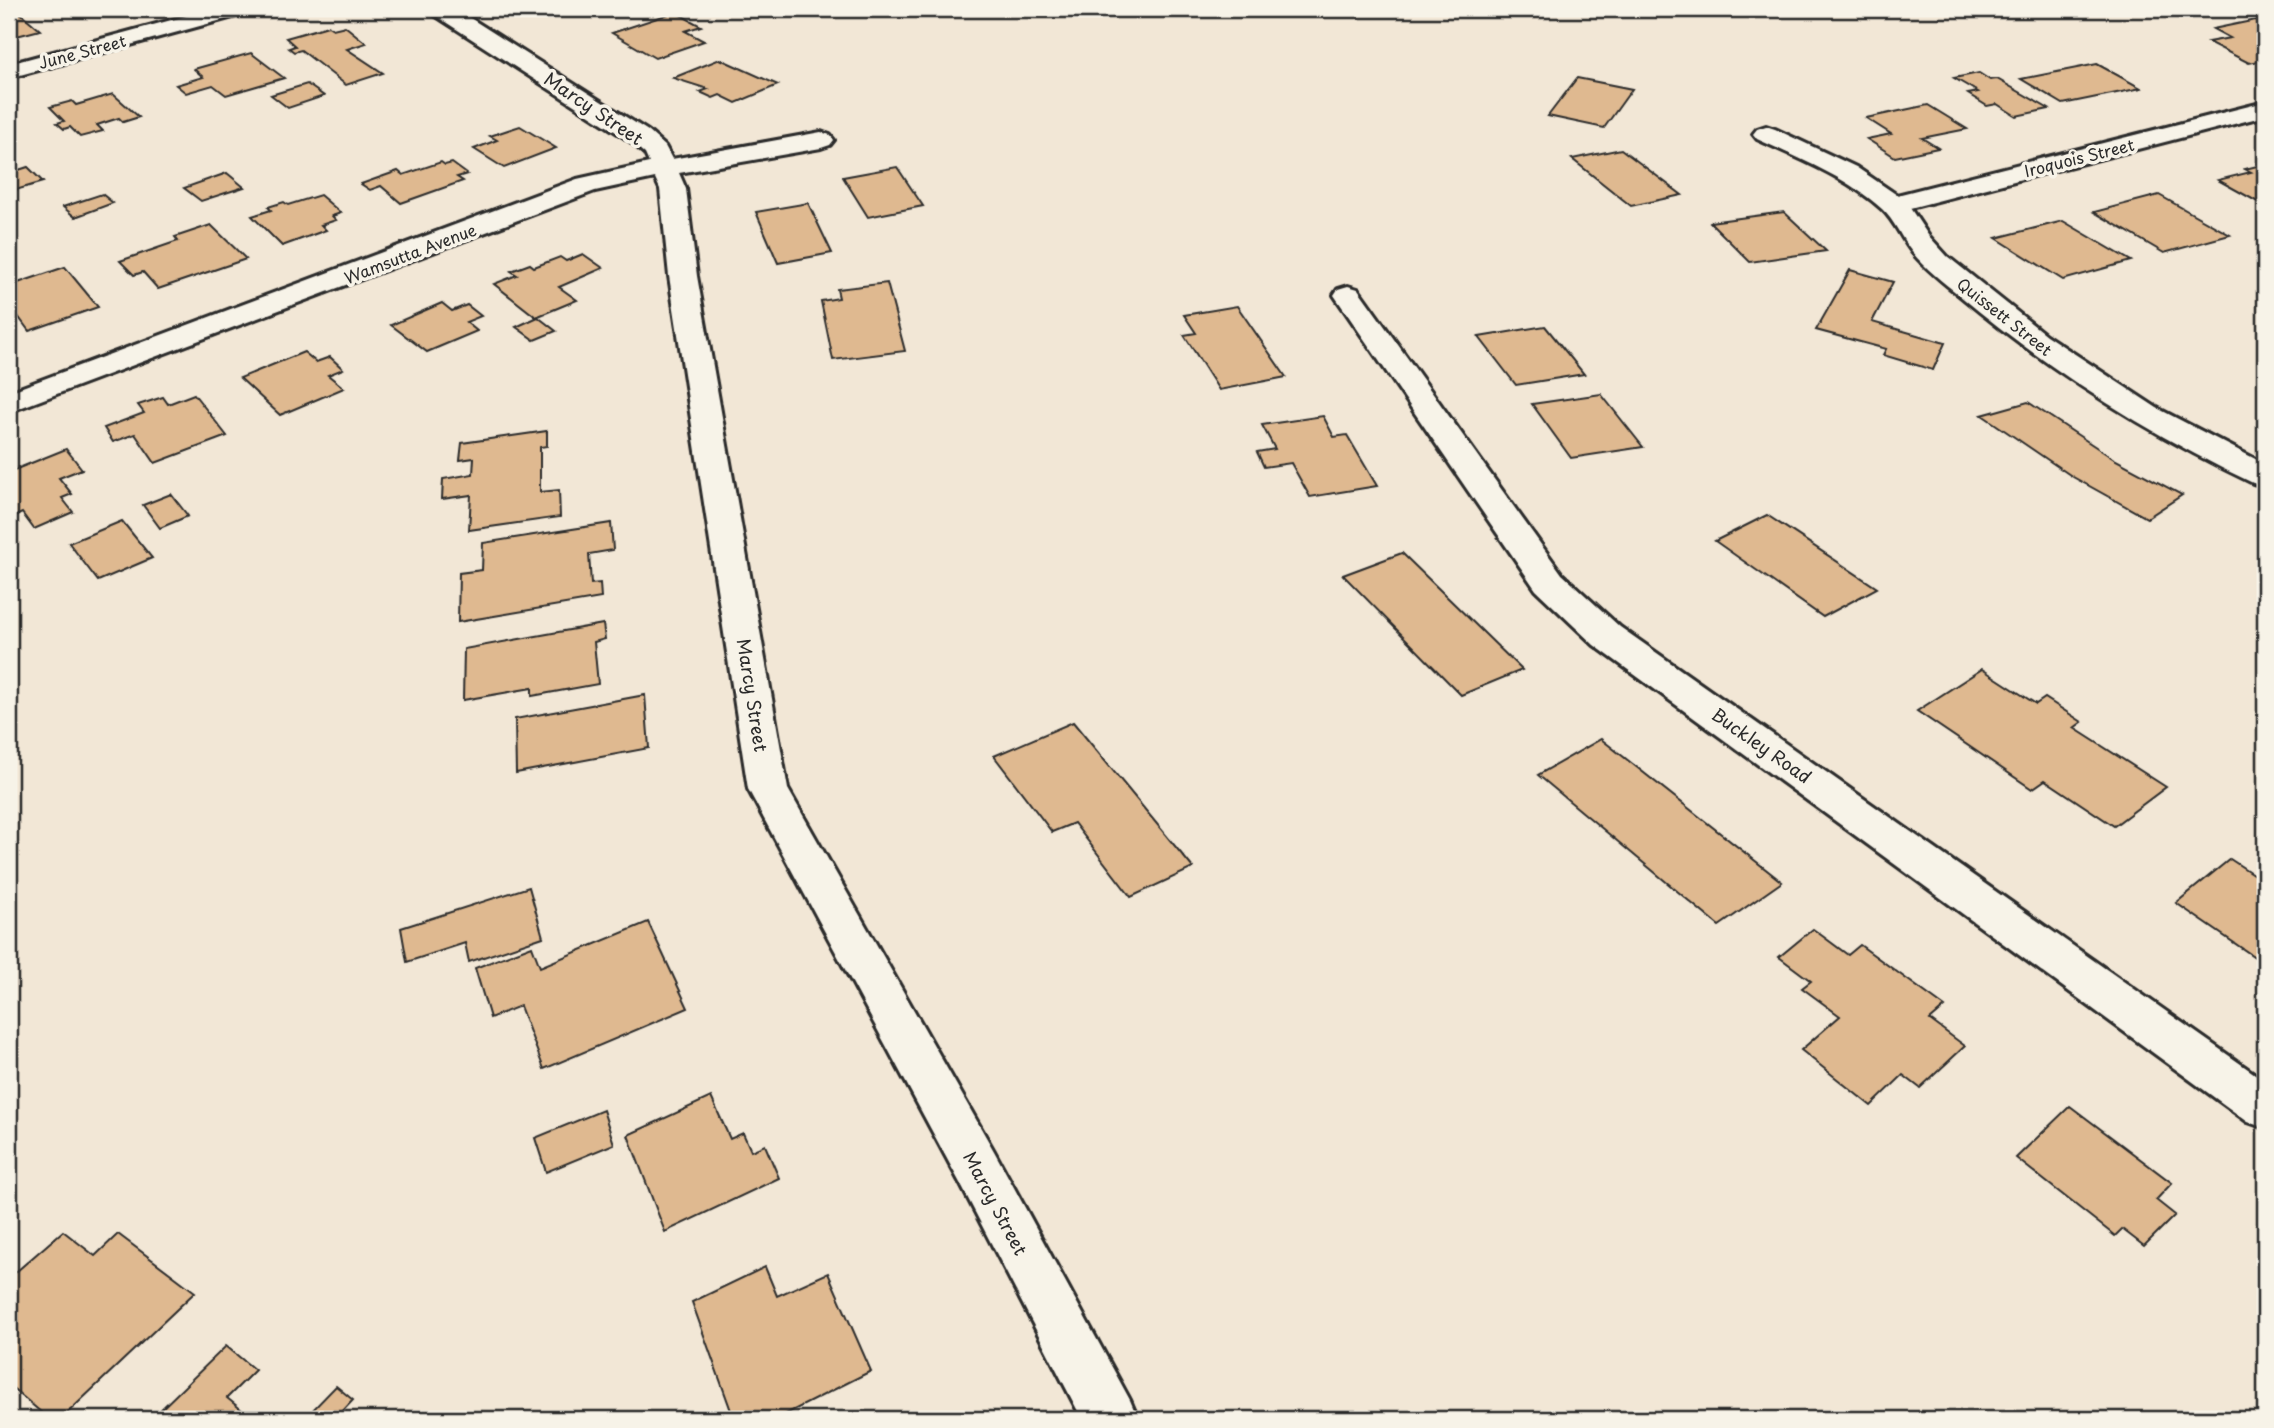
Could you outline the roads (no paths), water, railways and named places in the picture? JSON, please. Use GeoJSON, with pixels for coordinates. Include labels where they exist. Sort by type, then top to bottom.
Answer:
{"type":"FeatureCollection","features":[{"type":"Feature","properties":{"kind":"street","name":"June Street"},"geometry":{"type":"LineString","coordinates":[[9,71],[236,9]]}},
{"type":"Feature","properties":{"kind":"street","name":"Marcy Street"},"geometry":{"type":"LineString","coordinates":[[442,9],[639,136],[656,151],[666,170],[673,190],[683,276],[768,789],[977,1167],[1111,1419]]}},
{"type":"Feature","properties":{"kind":"street","name":"Iroquois Street"},"geometry":{"type":"LineString","coordinates":[[1892,204],[2265,109]]}},
{"type":"Feature","properties":{"kind":"street","name":"Quissett Street"},"geometry":{"type":"LineString","coordinates":[[1766,134],[1841,168],[1892,204],[1923,248],[2004,318],[2046,349],[2162,425],[2265,475]]}},
{"type":"Feature","properties":{"kind":"street","name":"Wamsutta Avenue"},"geometry":{"type":"LineString","coordinates":[[9,403],[586,186],[626,175],[666,170],[821,140]]}},
{"type":"Feature","properties":{"kind":"street","name":"Buckley Road"},"geometry":{"type":"LineString","coordinates":[[1348,295],[1549,582],[1607,636],[2265,1107]]}}]}
